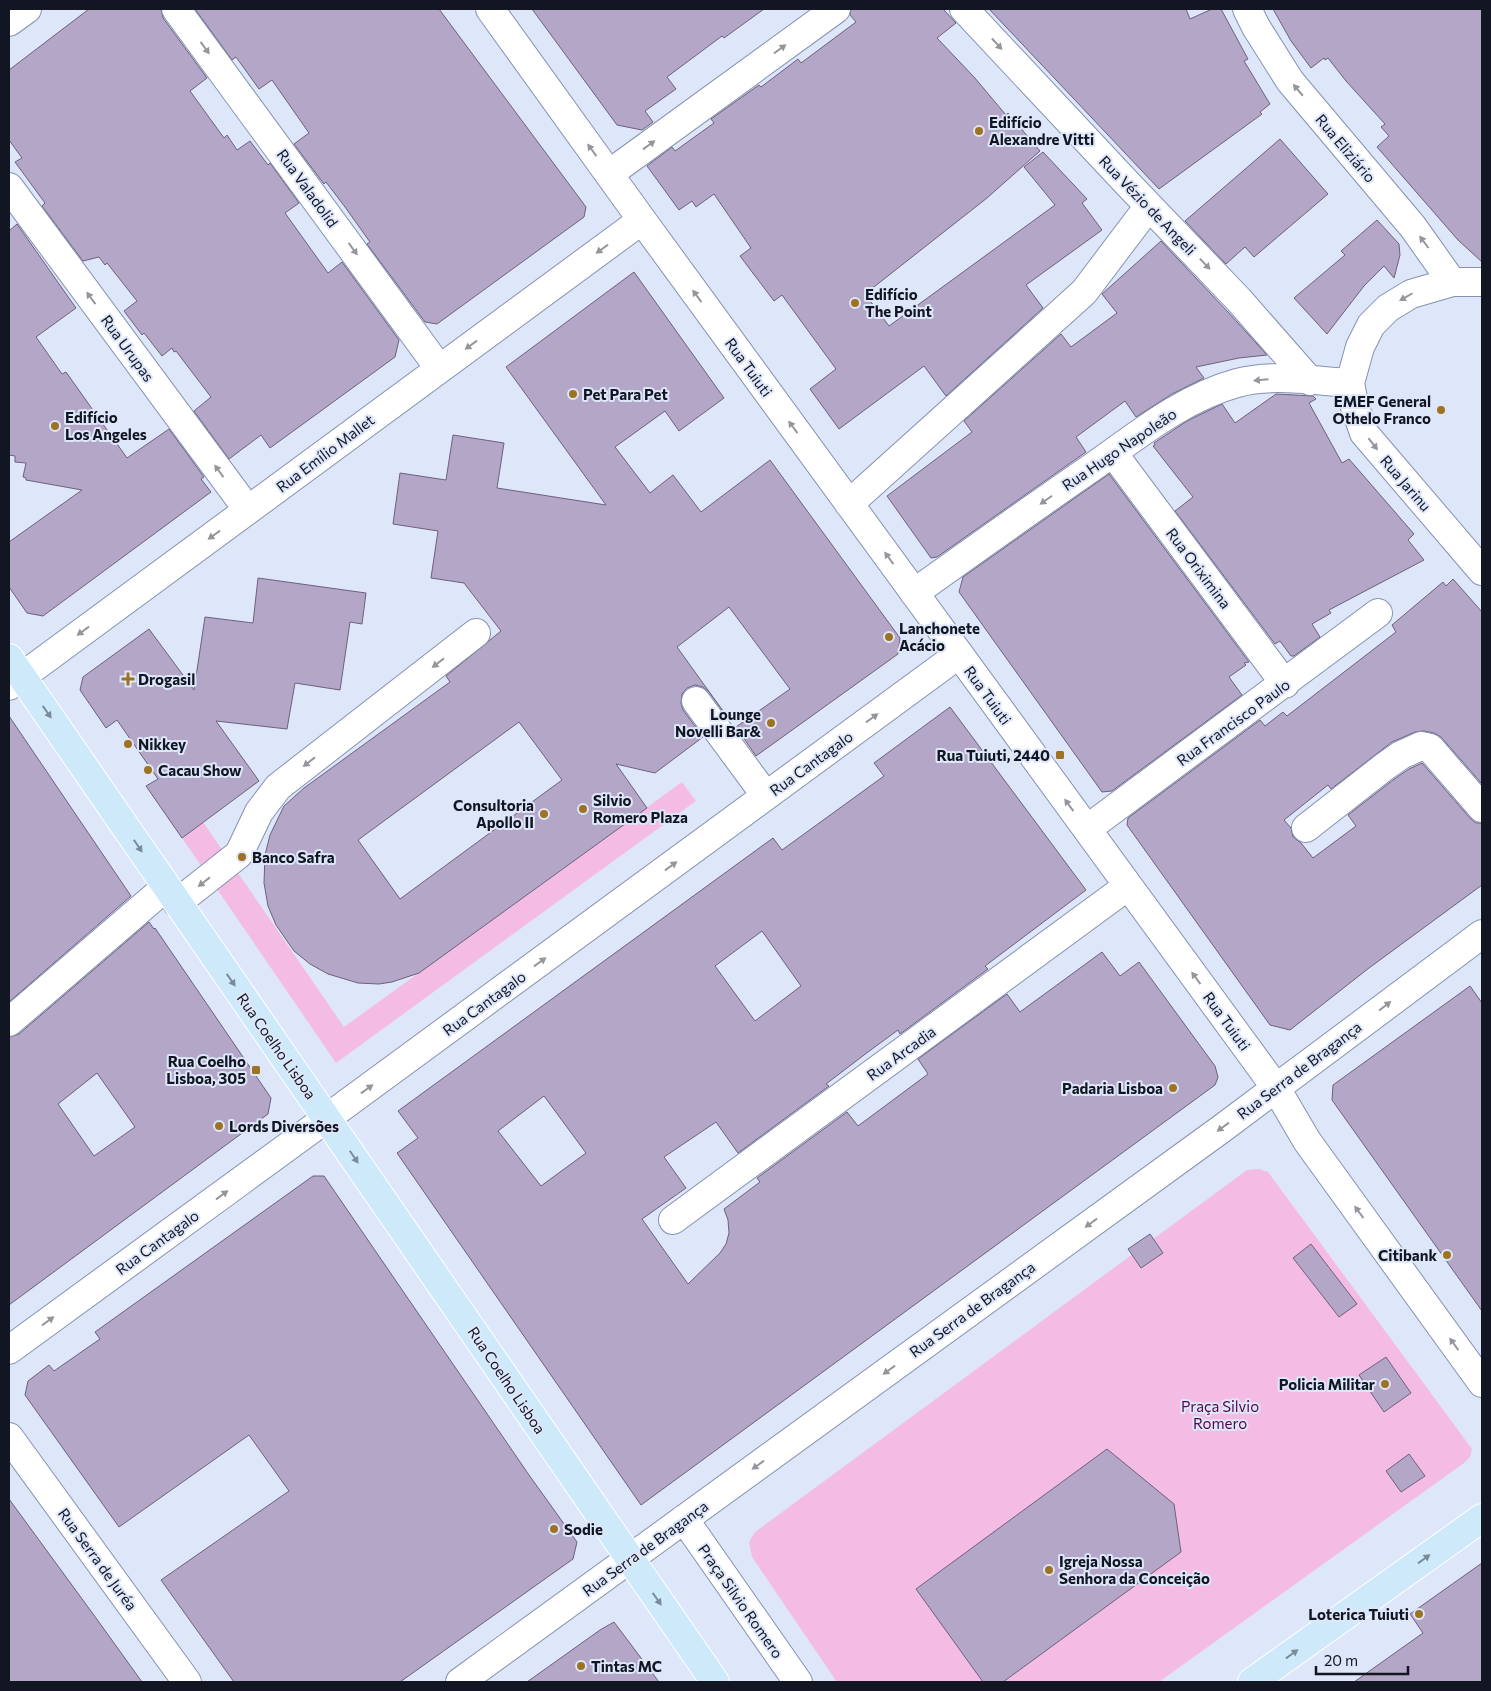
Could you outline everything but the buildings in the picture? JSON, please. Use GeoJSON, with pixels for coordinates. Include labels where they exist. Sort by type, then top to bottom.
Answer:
{"type":"FeatureCollection","features":[{"type":"Feature","properties":{"kind":"main road","name":"Rua Coelho Lisboa"},"geometry":{"type":"LineString","coordinates":[[13,674],[172,895],[630,1559]]}},
{"type":"Feature","properties":{"kind":"main road"},"geometry":{"type":"LineString","coordinates":[[1252,1682],[1482,1518]]}},
{"type":"Feature","properties":{"kind":"main road"},"geometry":{"type":"LineString","coordinates":[[630,1559],[715,1682]]}},
{"type":"Feature","properties":{"kind":"street"},"geometry":{"type":"LineString","coordinates":[[9,22],[27,9]]}},
{"type":"Feature","properties":{"kind":"street","name":"Rua Valadolid"},"geometry":{"type":"LineString","coordinates":[[176,9],[439,368]]}},
{"type":"Feature","properties":{"kind":"street","name":"Rua Tuiuti"},"geometry":{"type":"LineString","coordinates":[[490,9],[1276,1088],[1307,1141],[1482,1383]]}},
{"type":"Feature","properties":{"kind":"street"},"geometry":{"type":"LineString","coordinates":[[609,174],[836,9]]}},
{"type":"Feature","properties":{"kind":"street","name":"Rua Vézio de Angeli"},"geometry":{"type":"LineString","coordinates":[[964,9],[1239,300],[1310,381]]}},
{"type":"Feature","properties":{"kind":"street","name":"Rua Eliziário"},"geometry":{"type":"LineString","coordinates":[[1248,9],[1256,26],[1290,81],[1413,227],[1452,282]]}},
{"type":"Feature","properties":{"kind":"street","name":"Rua Urupas"},"geometry":{"type":"LineString","coordinates":[[9,187],[248,510]]}},
{"type":"Feature","properties":{"kind":"street"},"geometry":{"type":"LineString","coordinates":[[849,504],[1084,292],[1149,206]]}},
{"type":"Feature","properties":{"kind":"street","name":"Rua Emílio Mallet"},"geometry":{"type":"LineString","coordinates":[[13,674],[248,510],[642,220]]}},
{"type":"Feature","properties":{"kind":"street"},"geometry":{"type":"LineString","coordinates":[[1350,383],[1360,347],[1371,325],[1388,308],[1411,294],[1452,282],[1482,282]]}},
{"type":"Feature","properties":{"kind":"street","name":"Rua Hugo Napoleão"},"geometry":{"type":"LineString","coordinates":[[914,593],[1113,452],[1186,403],[1239,383],[1257,380],[1350,383]]}},
{"type":"Feature","properties":{"kind":"street","name":"Rua Jarinu"},"geometry":{"type":"LineString","coordinates":[[1350,383],[1356,412],[1364,433],[1482,571]]}},
{"type":"Feature","properties":{"kind":"street","name":"Rua Oriximina"},"geometry":{"type":"LineString","coordinates":[[1113,452],[1285,684]]}},
{"type":"Feature","properties":{"kind":"street","name":"Rua Francisco Paulo"},"geometry":{"type":"LineString","coordinates":[[1087,829],[1285,684],[1378,613]]}},
{"type":"Feature","properties":{"kind":"street"},"geometry":{"type":"LineString","coordinates":[[9,1022],[172,895],[239,854],[259,812],[278,786],[476,633]]}},
{"type":"Feature","properties":{"kind":"street","name":"Rua Cantagalo"},"geometry":{"type":"LineString","coordinates":[[9,1350],[958,654]]}},
{"type":"Feature","properties":{"kind":"street"},"geometry":{"type":"LineString","coordinates":[[696,701],[766,796]]}},
{"type":"Feature","properties":{"kind":"street"},"geometry":{"type":"LineString","coordinates":[[1306,828],[1384,767],[1402,755],[1421,746],[1430,748],[1482,808]]}},
{"type":"Feature","properties":{"kind":"street","name":"Rua Arcadia"},"geometry":{"type":"LineString","coordinates":[[673,1220],[1128,886]]}},
{"type":"Feature","properties":{"kind":"street","name":"Rua Serra de Bragança"},"geometry":{"type":"LineString","coordinates":[[460,1682],[1276,1088],[1482,934]]}},
{"type":"Feature","properties":{"kind":"street","name":"Rua Serra de Juréa"},"geometry":{"type":"LineString","coordinates":[[9,1437],[187,1682]]}},
{"type":"Feature","properties":{"kind":"street","name":"Praça Silvio Romero"},"geometry":{"type":"LineString","coordinates":[[684,1519],[798,1682]]}},
{"type":"Feature","properties":{"kind":"green space"},"geometry":{"type":"Polygon","coordinates":[[[682,782],[696,801],[336,1063],[182,838],[203,822],[344,1027],[682,782]]]}},
{"type":"Feature","properties":{"kind":"green space","name":"Praça Silvio Romero"},"geometry":{"type":"Polygon","coordinates":[[[1259,1169],[1268,1172],[1472,1449],[1470,1457],[1159,1682],[837,1682],[752,1557],[749,1542],[755,1532],[1247,1170],[1259,1169]]]}},
{"type":"Feature","properties":{"kind":"place","name":"Edifício Alexandre Vitti"},"geometry":{"type":"Point","coordinates":[979,131]}},
{"type":"Feature","properties":{"kind":"place","name":"Edifício The Point"},"geometry":{"type":"Point","coordinates":[855,303]}},
{"type":"Feature","properties":{"kind":"place","name":"Pet Para Pet"},"geometry":{"type":"Point","coordinates":[573,394]}},
{"type":"Feature","properties":{"kind":"place","name":"EMEF General Othelo Franco"},"geometry":{"type":"Point","coordinates":[1441,410]}},
{"type":"Feature","properties":{"kind":"place","name":"Edifício Los Angeles"},"geometry":{"type":"Point","coordinates":[55,426]}},
{"type":"Feature","properties":{"kind":"place","name":"Lanchonete Acácio"},"geometry":{"type":"Point","coordinates":[889,637]}},
{"type":"Feature","properties":{"kind":"place","name":"Drogasil"},"geometry":{"type":"Point","coordinates":[128,679]}},
{"type":"Feature","properties":{"kind":"place","name":"Lounge Novelli Bar&"},"geometry":{"type":"Point","coordinates":[771,723]}},
{"type":"Feature","properties":{"kind":"place","name":"Nikkey"},"geometry":{"type":"Point","coordinates":[128,744]}},
{"type":"Feature","properties":{"kind":"place","name":"Rua Tuiuti, 2440"},"geometry":{"type":"Point","coordinates":[1060,755]}},
{"type":"Feature","properties":{"kind":"place","name":"Cacau Show"},"geometry":{"type":"Point","coordinates":[148,770]}},
{"type":"Feature","properties":{"kind":"place","name":"Silvio Romero Plaza"},"geometry":{"type":"Point","coordinates":[583,809]}},
{"type":"Feature","properties":{"kind":"place","name":"Consultoria Apollo II"},"geometry":{"type":"Point","coordinates":[544,814]}},
{"type":"Feature","properties":{"kind":"place","name":"Banco Safra"},"geometry":{"type":"Point","coordinates":[242,857]}},
{"type":"Feature","properties":{"kind":"place","name":"Rua Coelho Lisboa, 305"},"geometry":{"type":"Point","coordinates":[256,1070]}},
{"type":"Feature","properties":{"kind":"place","name":"Padaria Lisboa"},"geometry":{"type":"Point","coordinates":[1173,1088]}},
{"type":"Feature","properties":{"kind":"place","name":"Lords Diversões"},"geometry":{"type":"Point","coordinates":[219,1126]}},
{"type":"Feature","properties":{"kind":"place","name":"Citibank"},"geometry":{"type":"Point","coordinates":[1447,1255]}},
{"type":"Feature","properties":{"kind":"place","name":"Policia Militar"},"geometry":{"type":"Point","coordinates":[1385,1384]}},
{"type":"Feature","properties":{"kind":"place","name":"Sodie"},"geometry":{"type":"Point","coordinates":[554,1529]}},
{"type":"Feature","properties":{"kind":"place","name":"Igreja Nossa Senhora da Conceição"},"geometry":{"type":"Point","coordinates":[1049,1570]}},
{"type":"Feature","properties":{"kind":"place","name":"Loterica Tuiuti"},"geometry":{"type":"Point","coordinates":[1419,1614]}},
{"type":"Feature","properties":{"kind":"place","name":"Tintas MC"},"geometry":{"type":"Point","coordinates":[581,1666]}}]}
